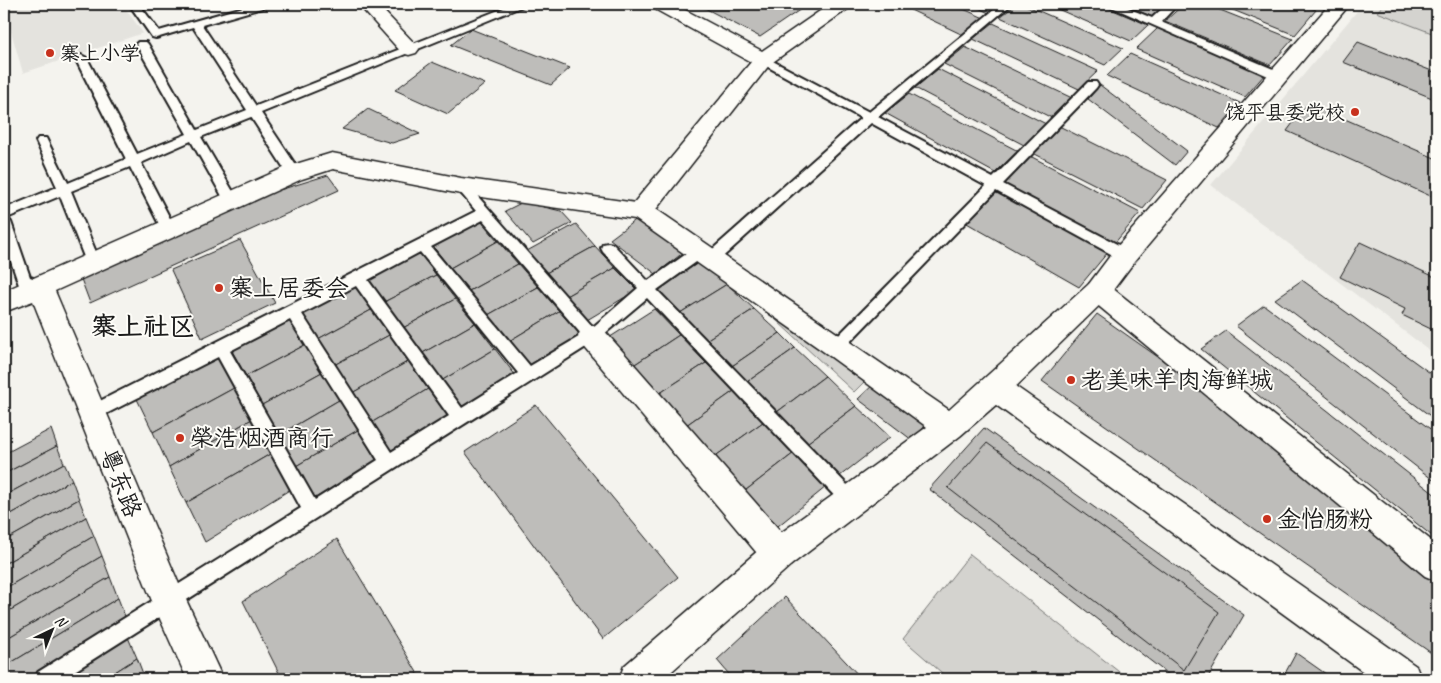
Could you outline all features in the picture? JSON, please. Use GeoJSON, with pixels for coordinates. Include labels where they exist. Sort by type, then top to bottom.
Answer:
{"type":"FeatureCollection","features":[{"type":"Feature","properties":{"kind":"street"},"geometry":{"type":"LineString","coordinates":[[367,4],[408,49]]}},
{"type":"Feature","properties":{"kind":"street"},"geometry":{"type":"LineString","coordinates":[[660,4],[763,60]]}},
{"type":"Feature","properties":{"kind":"street"},"geometry":{"type":"LineString","coordinates":[[641,211],[763,60],[842,4]]}},
{"type":"Feature","properties":{"kind":"street"},"geometry":{"type":"LineString","coordinates":[[637,679],[779,554],[950,427],[995,388],[1098,291],[1125,255],[1340,4]]}},
{"type":"Feature","properties":{"kind":"street"},"geometry":{"type":"LineString","coordinates":[[4,302],[231,200],[294,173],[332,161],[461,186],[641,211],[837,346],[950,427]]}},
{"type":"Feature","properties":{"kind":"street","name":"粤东路"},"geometry":{"type":"LineString","coordinates":[[40,286],[169,601],[205,679]]}},
{"type":"Feature","properties":{"kind":"street"},"geometry":{"type":"LineString","coordinates":[[1098,291],[1437,565]]}},
{"type":"Feature","properties":{"kind":"street"},"geometry":{"type":"LineString","coordinates":[[592,336],[779,554]]}},
{"type":"Feature","properties":{"kind":"street"},"geometry":{"type":"LineString","coordinates":[[995,388],[1403,679]]}},
{"type":"Feature","properties":{"kind":"lane"},"geometry":{"type":"LineString","coordinates":[[134,4],[156,35],[265,4]]}},
{"type":"Feature","properties":{"kind":"lane"},"geometry":{"type":"LineString","coordinates":[[213,4],[224,15]]}},
{"type":"Feature","properties":{"kind":"lane"},"geometry":{"type":"LineString","coordinates":[[4,214],[254,111],[523,4]]}},
{"type":"Feature","properties":{"kind":"lane"},"geometry":{"type":"LineString","coordinates":[[45,679],[592,336],[648,289],[706,255],[1007,4]]}},
{"type":"Feature","properties":{"kind":"lane"},"geometry":{"type":"LineString","coordinates":[[1110,4],[1278,76]]}},
{"type":"Feature","properties":{"kind":"lane"},"geometry":{"type":"LineString","coordinates":[[1154,22],[1173,4]]}},
{"type":"Feature","properties":{"kind":"lane"},"geometry":{"type":"LineString","coordinates":[[196,23],[294,173]]}},
{"type":"Feature","properties":{"kind":"lane"},"geometry":{"type":"LineString","coordinates":[[142,44],[231,200]]}},
{"type":"Feature","properties":{"kind":"lane"},"geometry":{"type":"LineString","coordinates":[[81,58],[135,160],[168,228]]}},
{"type":"Feature","properties":{"kind":"lane"},"geometry":{"type":"LineString","coordinates":[[763,60],[1125,255]]}},
{"type":"Feature","properties":{"kind":"lane"},"geometry":{"type":"LineString","coordinates":[[837,346],[1092,85]]}},
{"type":"Feature","properties":{"kind":"lane"},"geometry":{"type":"LineString","coordinates":[[42,141],[64,189],[93,262]]}},
{"type":"Feature","properties":{"kind":"lane"},"geometry":{"type":"LineString","coordinates":[[461,186],[592,336]]}},
{"type":"Feature","properties":{"kind":"lane"},"geometry":{"type":"LineString","coordinates":[[92,414],[484,213]]}},
{"type":"Feature","properties":{"kind":"lane"},"geometry":{"type":"LineString","coordinates":[[4,222],[24,281],[40,286]]}},
{"type":"Feature","properties":{"kind":"lane"},"geometry":{"type":"LineString","coordinates":[[422,245],[528,375]]}},
{"type":"Feature","properties":{"kind":"lane"},"geometry":{"type":"LineString","coordinates":[[608,248],[850,500]]}},
{"type":"Feature","properties":{"kind":"lane"},"geometry":{"type":"LineString","coordinates":[[358,277],[460,418]]}},
{"type":"Feature","properties":{"kind":"lane"},"geometry":{"type":"LineString","coordinates":[[293,312],[389,463]]}},
{"type":"Feature","properties":{"kind":"lane"},"geometry":{"type":"LineString","coordinates":[[221,348],[312,511]]}},
{"type":"Feature","properties":{"kind":"shaded area","name":"寨上小学"},"geometry":{"type":"Polygon","coordinates":[[[4,4],[122,4],[143,33],[23,73],[6,14],[4,14],[4,4]]]}},
{"type":"Feature","properties":{"kind":"shaded area","name":"饶平县委党校"},"geometry":{"type":"Polygon","coordinates":[[[1363,4],[1437,4],[1437,356],[1211,185],[1363,4]]]}},
{"type":"Feature","properties":{"kind":"shaded area"},"geometry":{"type":"Polygon","coordinates":[[[1384,4],[1437,5],[1437,35],[1377,12],[1384,4]]]}},
{"type":"Feature","properties":{"kind":"shaded area"},"geometry":{"type":"Polygon","coordinates":[[[739,286],[868,378],[854,392],[739,286]]]}},
{"type":"Feature","properties":{"kind":"shaded area"},"geometry":{"type":"Polygon","coordinates":[[[970,554],[1128,679],[949,679],[903,639],[970,554]]]}},
{"type":"Feature","properties":{"kind":"building"},"geometry":{"type":"Polygon","coordinates":[[[697,4],[791,4],[801,9],[760,37],[697,4]]]}},
{"type":"Feature","properties":{"kind":"building"},"geometry":{"type":"Polygon","coordinates":[[[898,4],[952,4],[984,18],[963,35],[898,4]]]}},
{"type":"Feature","properties":{"kind":"building"},"geometry":{"type":"Polygon","coordinates":[[[970,4],[1001,4],[989,13],[970,4]]]}},
{"type":"Feature","properties":{"kind":"building"},"geometry":{"type":"Polygon","coordinates":[[[1017,4],[1023,4],[1123,48],[1105,65],[1000,17],[1017,4]]]}},
{"type":"Feature","properties":{"kind":"building"},"geometry":{"type":"Polygon","coordinates":[[[1046,4],[1099,4],[1148,25],[1131,41],[1046,4]]]}},
{"type":"Feature","properties":{"kind":"building"},"geometry":{"type":"Polygon","coordinates":[[[1123,4],[1167,4],[1153,17],[1123,4]]]}},
{"type":"Feature","properties":{"kind":"building"},"geometry":{"type":"Polygon","coordinates":[[[1184,4],[1205,4],[1293,39],[1270,65],[1165,21],[1184,4]]]}},
{"type":"Feature","properties":{"kind":"building"},"geometry":{"type":"Polygon","coordinates":[[[1218,4],[1299,4],[1316,10],[1295,35],[1218,4]]]}},
{"type":"Feature","properties":{"kind":"building"},"geometry":{"type":"Polygon","coordinates":[[[993,23],[1098,71],[1079,89],[973,39],[993,23]]]}},
{"type":"Feature","properties":{"kind":"building"},"geometry":{"type":"Polygon","coordinates":[[[1158,28],[1265,74],[1245,97],[1136,49],[1158,28]]]}},
{"type":"Feature","properties":{"kind":"building"},"geometry":{"type":"Polygon","coordinates":[[[471,29],[570,68],[551,85],[451,45],[471,29]]]}},
{"type":"Feature","properties":{"kind":"building"},"geometry":{"type":"Polygon","coordinates":[[[1358,42],[1437,73],[1437,100],[1343,62],[1358,42]]]}},
{"type":"Feature","properties":{"kind":"building"},"geometry":{"type":"Polygon","coordinates":[[[965,47],[1072,98],[1052,118],[944,64],[965,47]]]}},
{"type":"Feature","properties":{"kind":"building"},"geometry":{"type":"Polygon","coordinates":[[[1130,54],[1240,103],[1219,128],[1107,76],[1130,54]]]}},
{"type":"Feature","properties":{"kind":"building"},"geometry":{"type":"Polygon","coordinates":[[[432,62],[485,84],[448,114],[395,90],[432,62]]]}},
{"type":"Feature","properties":{"kind":"building"},"geometry":{"type":"Polygon","coordinates":[[[938,69],[1046,124],[1024,145],[915,88],[938,69]]]}},
{"type":"Feature","properties":{"kind":"building"},"geometry":{"type":"Polygon","coordinates":[[[1100,85],[1187,151],[1175,165],[1088,99],[1100,85]]]}},
{"type":"Feature","properties":{"kind":"building"},"geometry":{"type":"Polygon","coordinates":[[[909,94],[1018,151],[995,173],[885,113],[909,94]]]}},
{"type":"Feature","properties":{"kind":"building"},"geometry":{"type":"Polygon","coordinates":[[[1308,103],[1437,159],[1437,199],[1287,131],[1308,103]]]}},
{"type":"Feature","properties":{"kind":"building"},"geometry":{"type":"Polygon","coordinates":[[[368,109],[420,134],[392,143],[342,129],[368,109]]]}},
{"type":"Feature","properties":{"kind":"building"},"geometry":{"type":"Polygon","coordinates":[[[1059,126],[1167,180],[1143,209],[1033,153],[1059,126]]]}},
{"type":"Feature","properties":{"kind":"building"},"geometry":{"type":"Polygon","coordinates":[[[1030,156],[1140,213],[1113,245],[1001,184],[1030,156]]]}},
{"type":"Feature","properties":{"kind":"building"},"geometry":{"type":"Polygon","coordinates":[[[328,175],[339,190],[90,303],[81,279],[270,193],[328,175]]]}},
{"type":"Feature","properties":{"kind":"building"},"geometry":{"type":"Polygon","coordinates":[[[995,191],[1108,252],[1079,287],[965,222],[995,191]]]}},
{"type":"Feature","properties":{"kind":"building"},"geometry":{"type":"Polygon","coordinates":[[[523,202],[561,211],[572,223],[533,244],[505,211],[523,202]]]}},
{"type":"Feature","properties":{"kind":"building"},"geometry":{"type":"Polygon","coordinates":[[[638,218],[684,252],[656,274],[610,239],[638,218]]]}},
{"type":"Feature","properties":{"kind":"building"},"geometry":{"type":"Polygon","coordinates":[[[480,220],[498,241],[450,268],[432,245],[480,220]]]}},
{"type":"Feature","properties":{"kind":"building"},"geometry":{"type":"Polygon","coordinates":[[[576,224],[595,246],[546,273],[527,251],[576,224]]]}},
{"type":"Feature","properties":{"kind":"building"},"geometry":{"type":"Polygon","coordinates":[[[240,240],[275,303],[202,338],[171,270],[240,240]]]}},
{"type":"Feature","properties":{"kind":"building"},"geometry":{"type":"Polygon","coordinates":[[[498,241],[518,264],[469,291],[450,268],[498,241]]]}},
{"type":"Feature","properties":{"kind":"building"},"geometry":{"type":"Polygon","coordinates":[[[1360,242],[1437,278],[1437,332],[1402,315],[1405,309],[1340,277],[1360,242]]]}},
{"type":"Feature","properties":{"kind":"building"},"geometry":{"type":"Polygon","coordinates":[[[595,246],[615,268],[566,296],[546,273],[595,246]]]}},
{"type":"Feature","properties":{"kind":"building"},"geometry":{"type":"Polygon","coordinates":[[[419,252],[436,275],[384,302],[368,278],[419,252]]]}},
{"type":"Feature","properties":{"kind":"building"},"geometry":{"type":"Polygon","coordinates":[[[703,260],[727,284],[680,313],[656,289],[703,260]]]}},
{"type":"Feature","properties":{"kind":"building"},"geometry":{"type":"Polygon","coordinates":[[[518,264],[538,287],[488,315],[469,291],[518,264]]]}},
{"type":"Feature","properties":{"kind":"building"},"geometry":{"type":"Polygon","coordinates":[[[615,268],[637,290],[587,320],[566,296],[615,268]]]}},
{"type":"Feature","properties":{"kind":"building"},"geometry":{"type":"Polygon","coordinates":[[[436,275],[455,299],[403,328],[384,302],[436,275]]]}},
{"type":"Feature","properties":{"kind":"building"},"geometry":{"type":"Polygon","coordinates":[[[1302,280],[1437,378],[1437,421],[1275,299],[1302,280]]]}},
{"type":"Feature","properties":{"kind":"building"},"geometry":{"type":"Polygon","coordinates":[[[727,284],[754,309],[706,340],[680,313],[727,284]]]}},
{"type":"Feature","properties":{"kind":"building"},"geometry":{"type":"Polygon","coordinates":[[[356,285],[373,309],[318,339],[301,313],[356,285]]]}},
{"type":"Feature","properties":{"kind":"building"},"geometry":{"type":"Polygon","coordinates":[[[538,287],[559,311],[509,341],[488,315],[538,287]]]}},
{"type":"Feature","properties":{"kind":"building"},"geometry":{"type":"Polygon","coordinates":[[[455,299],[475,323],[421,354],[403,328],[455,299]]]}},
{"type":"Feature","properties":{"kind":"building"},"geometry":{"type":"Polygon","coordinates":[[[1264,305],[1437,434],[1437,483],[1236,326],[1264,305]]]}},
{"type":"Feature","properties":{"kind":"building"},"geometry":{"type":"Polygon","coordinates":[[[373,309],[391,334],[334,365],[318,339],[373,309]]]}},
{"type":"Feature","properties":{"kind":"building"},"geometry":{"type":"Polygon","coordinates":[[[654,309],[679,335],[629,368],[604,341],[654,309]]]}},
{"type":"Feature","properties":{"kind":"building"},"geometry":{"type":"Polygon","coordinates":[[[754,309],[780,333],[732,366],[706,340],[754,309]]]}},
{"type":"Feature","properties":{"kind":"building"},"geometry":{"type":"Polygon","coordinates":[[[559,311],[581,336],[531,368],[509,341],[559,311]]]}},
{"type":"Feature","properties":{"kind":"building"},"geometry":{"type":"Polygon","coordinates":[[[1097,314],[1226,405],[1437,580],[1437,657],[1042,381],[1097,314]]]}},
{"type":"Feature","properties":{"kind":"building"},"geometry":{"type":"Polygon","coordinates":[[[289,319],[305,345],[246,376],[231,349],[289,319]]]}},
{"type":"Feature","properties":{"kind":"building"},"geometry":{"type":"Polygon","coordinates":[[[475,323],[495,349],[441,381],[421,354],[475,323]]]}},
{"type":"Feature","properties":{"kind":"building"},"geometry":{"type":"Polygon","coordinates":[[[1226,331],[1437,496],[1437,540],[1201,349],[1226,331]]]}},
{"type":"Feature","properties":{"kind":"building"},"geometry":{"type":"Polygon","coordinates":[[[780,333],[795,348],[747,382],[732,366],[780,333]]]}},
{"type":"Feature","properties":{"kind":"building"},"geometry":{"type":"Polygon","coordinates":[[[391,334],[409,361],[352,393],[334,365],[391,334]]]}},
{"type":"Feature","properties":{"kind":"building"},"geometry":{"type":"Polygon","coordinates":[[[679,335],[706,363],[654,397],[629,368],[679,335]]]}},
{"type":"Feature","properties":{"kind":"building"},"geometry":{"type":"Polygon","coordinates":[[[305,345],[322,372],[262,405],[246,376],[305,345]]]}},
{"type":"Feature","properties":{"kind":"building"},"geometry":{"type":"Polygon","coordinates":[[[795,348],[825,376],[777,412],[747,382],[795,348]]]}},
{"type":"Feature","properties":{"kind":"building"},"geometry":{"type":"Polygon","coordinates":[[[495,349],[516,376],[462,410],[441,381],[495,349]]]}},
{"type":"Feature","properties":{"kind":"building"},"geometry":{"type":"Polygon","coordinates":[[[217,357],[234,388],[153,432],[137,399],[217,357]]]}},
{"type":"Feature","properties":{"kind":"building"},"geometry":{"type":"Polygon","coordinates":[[[409,361],[428,389],[371,423],[352,393],[409,361]]]}},
{"type":"Feature","properties":{"kind":"building"},"geometry":{"type":"Polygon","coordinates":[[[706,363],[734,391],[682,428],[654,397],[706,363]]]}},
{"type":"Feature","properties":{"kind":"building"},"geometry":{"type":"Polygon","coordinates":[[[322,372],[339,400],[279,435],[262,405],[322,372]]]}},
{"type":"Feature","properties":{"kind":"building"},"geometry":{"type":"Polygon","coordinates":[[[825,376],[856,406],[807,443],[777,412],[825,376]]]}},
{"type":"Feature","properties":{"kind":"building"},"geometry":{"type":"Polygon","coordinates":[[[875,383],[928,423],[912,440],[858,399],[875,383]]]}},
{"type":"Feature","properties":{"kind":"building"},"geometry":{"type":"Polygon","coordinates":[[[234,388],[252,419],[169,467],[153,432],[234,388]]]}},
{"type":"Feature","properties":{"kind":"building"},"geometry":{"type":"Polygon","coordinates":[[[428,389],[449,418],[391,454],[371,423],[428,389]]]}},
{"type":"Feature","properties":{"kind":"building"},"geometry":{"type":"Polygon","coordinates":[[[734,391],[763,422],[710,460],[682,428],[734,391]]]}},
{"type":"Feature","properties":{"kind":"building"},"geometry":{"type":"Polygon","coordinates":[[[339,400],[358,430],[296,466],[279,435],[339,400]]]}},
{"type":"Feature","properties":{"kind":"building"},"geometry":{"type":"Polygon","coordinates":[[[536,405],[678,577],[603,639],[465,452],[536,405]]]}},
{"type":"Feature","properties":{"kind":"building"},"geometry":{"type":"Polygon","coordinates":[[[856,406],[890,437],[840,476],[807,443],[856,406]]]}},
{"type":"Feature","properties":{"kind":"building"},"geometry":{"type":"Polygon","coordinates":[[[252,419],[272,453],[186,503],[169,467],[252,419]]]}},
{"type":"Feature","properties":{"kind":"building"},"geometry":{"type":"Polygon","coordinates":[[[763,422],[794,453],[741,494],[710,460],[763,422]]]}},
{"type":"Feature","properties":{"kind":"building"},"geometry":{"type":"Polygon","coordinates":[[[984,428],[1244,615],[1207,679],[1174,679],[929,489],[984,428]]]}},
{"type":"Feature","properties":{"kind":"building"},"geometry":{"type":"Polygon","coordinates":[[[51,429],[57,446],[4,474],[4,454],[51,429]]]}},
{"type":"Feature","properties":{"kind":"building"},"geometry":{"type":"Polygon","coordinates":[[[358,430],[377,461],[314,499],[296,466],[358,430]]]}},
{"type":"Feature","properties":{"kind":"building"},"geometry":{"type":"Polygon","coordinates":[[[987,443],[1219,612],[1184,670],[948,488],[987,443]]]}},
{"type":"Feature","properties":{"kind":"building"},"geometry":{"type":"Polygon","coordinates":[[[57,446],[64,463],[4,496],[4,474],[57,446]]]}},
{"type":"Feature","properties":{"kind":"building"},"geometry":{"type":"Polygon","coordinates":[[[272,453],[291,489],[205,542],[186,503],[272,453]]]}},
{"type":"Feature","properties":{"kind":"building"},"geometry":{"type":"Polygon","coordinates":[[[794,453],[826,487],[773,530],[741,494],[794,453]]]}},
{"type":"Feature","properties":{"kind":"building"},"geometry":{"type":"Polygon","coordinates":[[[64,463],[72,480],[4,518],[4,496],[64,463]]]}},
{"type":"Feature","properties":{"kind":"building"},"geometry":{"type":"Polygon","coordinates":[[[72,480],[79,499],[4,541],[4,518],[72,480]]]}},
{"type":"Feature","properties":{"kind":"building"},"geometry":{"type":"Polygon","coordinates":[[[79,499],[86,517],[4,564],[4,541],[79,499]]]}},
{"type":"Feature","properties":{"kind":"building"},"geometry":{"type":"Polygon","coordinates":[[[86,517],[94,536],[4,589],[4,564],[86,517]]]}},
{"type":"Feature","properties":{"kind":"building"},"geometry":{"type":"Polygon","coordinates":[[[94,536],[102,556],[4,614],[4,589],[94,536]]]}},
{"type":"Feature","properties":{"kind":"building"},"geometry":{"type":"Polygon","coordinates":[[[337,539],[421,679],[282,679],[243,601],[337,539]]]}},
{"type":"Feature","properties":{"kind":"building"},"geometry":{"type":"Polygon","coordinates":[[[102,556],[110,577],[4,640],[4,614],[102,556]]]}},
{"type":"Feature","properties":{"kind":"building"},"geometry":{"type":"Polygon","coordinates":[[[110,577],[118,598],[4,667],[4,640],[110,577]]]}},
{"type":"Feature","properties":{"kind":"building"},"geometry":{"type":"Polygon","coordinates":[[[785,597],[862,679],[733,679],[717,660],[785,597]]]}},
{"type":"Feature","properties":{"kind":"building"},"geometry":{"type":"Polygon","coordinates":[[[118,598],[126,619],[31,679],[6,679],[4,667],[118,598]]]}},
{"type":"Feature","properties":{"kind":"building"},"geometry":{"type":"Polygon","coordinates":[[[127,635],[137,658],[104,679],[58,679],[127,635]]]}},
{"type":"Feature","properties":{"kind":"building"},"geometry":{"type":"Polygon","coordinates":[[[1296,653],[1333,679],[1282,679],[1296,653]]]}},
{"type":"Feature","properties":{"kind":"building"},"geometry":{"type":"Polygon","coordinates":[[[137,658],[145,679],[104,679],[137,658]]]}},
{"type":"Feature","properties":{"kind":"place","name":"寨上小学"},"geometry":{"type":"Point","coordinates":[50,53]}},
{"type":"Feature","properties":{"kind":"place","name":"饶平县委党校"},"geometry":{"type":"Point","coordinates":[1355,112]}},
{"type":"Feature","properties":{"kind":"place","name":"寨上居委会"},"geometry":{"type":"Point","coordinates":[219,288]}},
{"type":"Feature","properties":{"kind":"place","name":"老美味羊肉海鲜城"},"geometry":{"type":"Point","coordinates":[1071,380]}},
{"type":"Feature","properties":{"kind":"place","name":"榮浩烟酒商行"},"geometry":{"type":"Point","coordinates":[180,438]}},
{"type":"Feature","properties":{"kind":"place","name":"金怡肠粉"},"geometry":{"type":"Point","coordinates":[1267,519]}},
{"type":"Feature","properties":{"kind":"district","name":"寨上社区"},"geometry":{"type":"Point","coordinates":[143,326]}}]}
